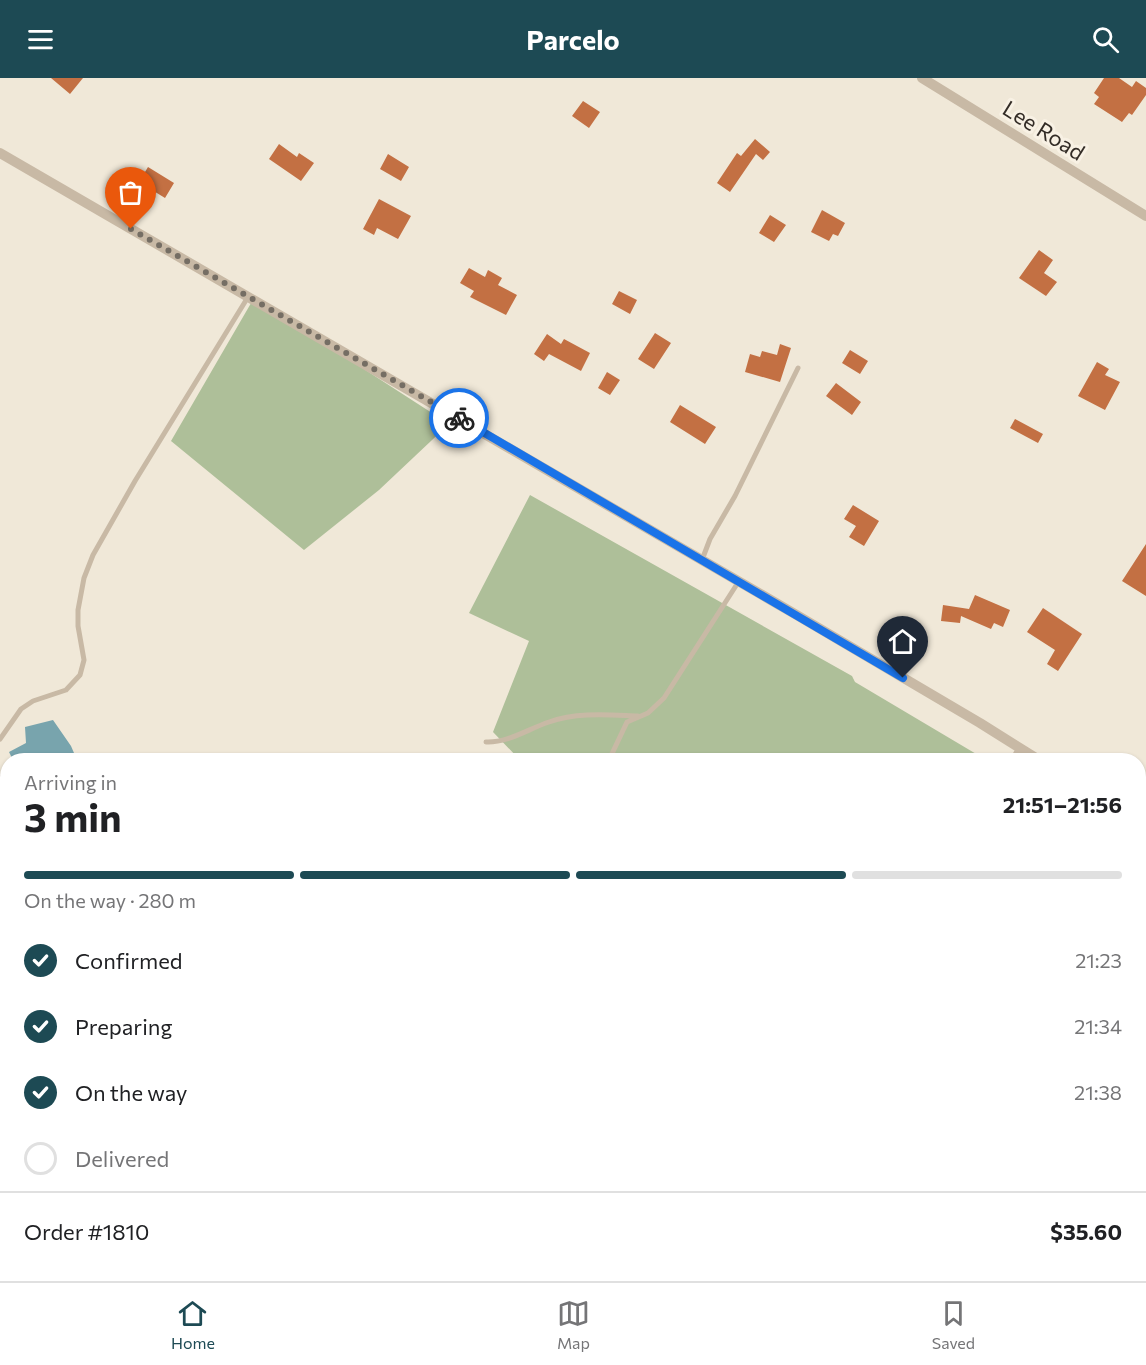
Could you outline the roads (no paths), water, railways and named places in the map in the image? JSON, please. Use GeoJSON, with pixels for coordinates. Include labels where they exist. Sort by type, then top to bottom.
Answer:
{"type":"FeatureCollection","features":[{"type":"Feature","properties":{"kind":"street","name":"Lee Road"},"geometry":{"type":"LineString","coordinates":[[922,78],[1146,216]]}},
{"type":"Feature","properties":{"kind":"street"},"geometry":{"type":"LineString","coordinates":[[0,153],[249,295],[1028,753]]}},
{"type":"Feature","properties":{"kind":"street"},"geometry":{"type":"LineString","coordinates":[[1019,753],[1021,749]]}},
{"type":"Feature","properties":{"kind":"lane"},"geometry":{"type":"LineString","coordinates":[[0,739],[21,709],[33,701],[66,690],[80,675],[84,660],[78,626],[78,610],[84,578],[93,555],[135,481],[249,295]]}},
{"type":"Feature","properties":{"kind":"lane"},"geometry":{"type":"LineString","coordinates":[[702,560],[710,539],[735,496],[798,368]]}},
{"type":"Feature","properties":{"kind":"lane"},"geometry":{"type":"LineString","coordinates":[[612,753],[627,722],[648,713],[664,698],[738,581]]}},
{"type":"Feature","properties":{"kind":"lane"},"geometry":{"type":"LineString","coordinates":[[486,742],[497,742],[572,716],[639,716]]}},
{"type":"Feature","properties":{"kind":"water"},"geometry":{"type":"Polygon","coordinates":[[[53,720],[74,753],[10,753],[26,743],[25,727],[53,720]]]}}]}
